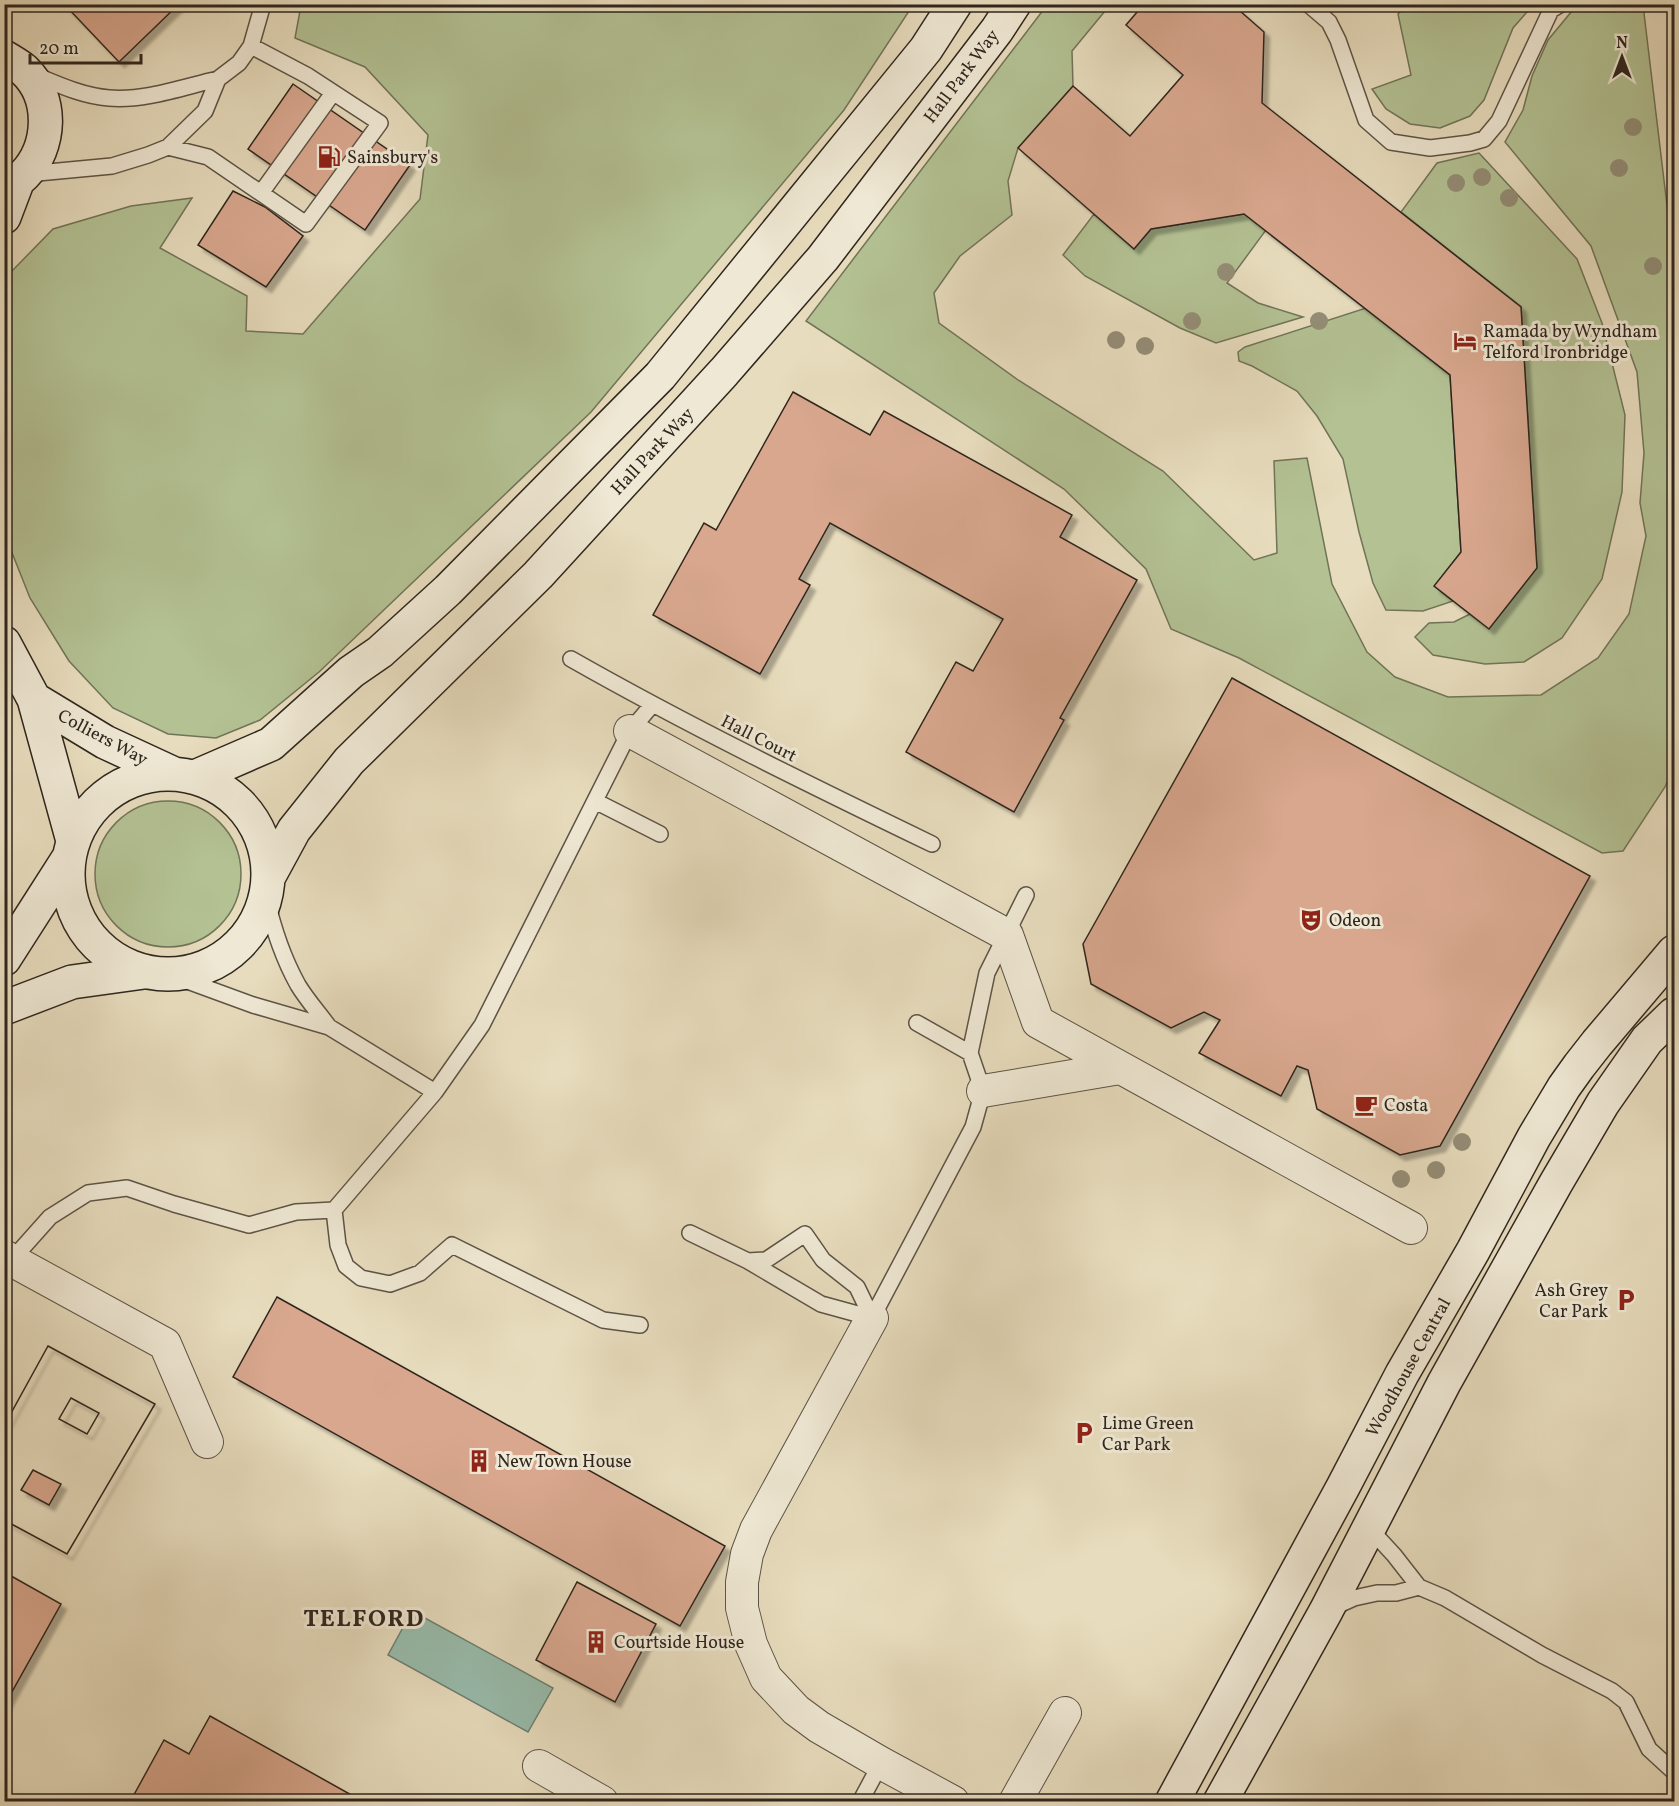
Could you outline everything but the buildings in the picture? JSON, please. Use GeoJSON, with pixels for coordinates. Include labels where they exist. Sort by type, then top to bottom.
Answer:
{"type":"FeatureCollection","features":[{"type":"Feature","properties":{"kind":"main road"},"geometry":{"type":"LineString","coordinates":[[4,959],[71,850],[88,813],[111,791],[140,777],[184,775],[271,744],[351,672],[380,652],[456,581],[660,376],[926,49],[955,4]]}},
{"type":"Feature","properties":{"kind":"main road","name":"Hall Park Way"},"geometry":{"type":"LineString","coordinates":[[268,887],[294,830],[349,761],[538,575],[724,372],[823,258],[997,30],[1014,4]]}},
{"type":"Feature","properties":{"kind":"main road"},"geometry":{"type":"LineString","coordinates":[[4,217],[16,181],[36,159],[44,141],[46,122],[43,103],[36,85],[14,63]]}},
{"type":"Feature","properties":{"kind":"main road","name":"Colliers Way"},"geometry":{"type":"LineString","coordinates":[[4,643],[34,699],[71,850]]}},
{"type":"Feature","properties":{"kind":"main road","name":"Colliers Way"},"geometry":{"type":"LineString","coordinates":[[34,699],[105,742],[184,775]]}},
{"type":"Feature","properties":{"kind":"main road"},"geometry":{"type":"LineString","coordinates":[[4,1008],[72,982],[197,971],[221,960],[242,943],[257,922],[268,887],[264,843],[249,814],[225,791],[184,775]]}},
{"type":"Feature","properties":{"kind":"main road"},"geometry":{"type":"LineString","coordinates":[[71,850],[68,889],[77,917],[93,942],[116,961],[158,974]]}},
{"type":"Feature","properties":{"kind":"main road","name":"Woodhouse Central"},"geometry":{"type":"LineString","coordinates":[[1172,1802],[1343,1488],[1402,1374],[1473,1251],[1534,1137],[1564,1087],[1597,1043],[1674,952]]}},
{"type":"Feature","properties":{"kind":"main road"},"geometry":{"type":"LineString","coordinates":[[1220,1802],[1326,1611],[1444,1383],[1603,1103],[1647,1040],[1674,1014]]}},
{"type":"Feature","properties":{"kind":"main road"},"geometry":{"type":"LineString","coordinates":[[1343,1488],[1369,1528]]}},
{"type":"Feature","properties":{"kind":"street"},"geometry":{"type":"LineString","coordinates":[[630,731],[1007,935],[1038,1022],[1411,1228]]}},
{"type":"Feature","properties":{"kind":"street"},"geometry":{"type":"LineString","coordinates":[[983,1091],[1120,1068]]}},
{"type":"Feature","properties":{"kind":"street"},"geometry":{"type":"LineString","coordinates":[[7,1262],[165,1344],[207,1442]]}},
{"type":"Feature","properties":{"kind":"street"},"geometry":{"type":"LineString","coordinates":[[872,1318],[756,1530],[747,1554],[742,1582],[742,1608],[751,1644],[766,1678],[796,1710],[881,1763],[953,1802]]}},
{"type":"Feature","properties":{"kind":"street"},"geometry":{"type":"LineString","coordinates":[[1015,1802],[1065,1713]]}},
{"type":"Feature","properties":{"kind":"street"},"geometry":{"type":"LineString","coordinates":[[539,1766],[602,1802]]}},
{"type":"Feature","properties":{"kind":"lane"},"geometry":{"type":"LineString","coordinates":[[14,63],[72,91],[110,98],[143,97],[218,79],[239,63],[251,46],[263,4]]}},
{"type":"Feature","properties":{"kind":"lane"},"geometry":{"type":"LineString","coordinates":[[1308,4],[1329,22],[1338,40],[1366,120],[1391,142],[1430,148],[1484,139],[1499,121],[1551,10],[1561,4]]}},
{"type":"Feature","properties":{"kind":"lane"},"geometry":{"type":"LineString","coordinates":[[168,147],[208,157],[306,224],[380,123],[308,76],[251,46]]}},
{"type":"Feature","properties":{"kind":"lane"},"geometry":{"type":"LineString","coordinates":[[16,181],[112,166],[168,147],[205,111],[218,79]]}},
{"type":"Feature","properties":{"kind":"lane"},"geometry":{"type":"LineString","coordinates":[[261,193],[333,93]]}},
{"type":"Feature","properties":{"kind":"lane","name":"Hall Court"},"geometry":{"type":"LineString","coordinates":[[571,659],[652,705],[794,778],[932,844]]}},
{"type":"Feature","properties":{"kind":"lane"},"geometry":{"type":"LineString","coordinates":[[7,1262],[50,1217],[88,1193],[127,1188],[249,1225],[296,1212],[334,1210],[435,1092],[482,1025],[630,731],[652,705]]}},
{"type":"Feature","properties":{"kind":"lane"},"geometry":{"type":"LineString","coordinates":[[595,801],[660,834]]}},
{"type":"Feature","properties":{"kind":"lane"},"geometry":{"type":"LineString","coordinates":[[268,887],[273,927],[299,987],[329,1027]]}},
{"type":"Feature","properties":{"kind":"lane"},"geometry":{"type":"LineString","coordinates":[[872,1318],[973,1127],[983,1091],[970,1053],[987,974],[1026,896]]}},
{"type":"Feature","properties":{"kind":"lane"},"geometry":{"type":"LineString","coordinates":[[158,974],[329,1027],[435,1092]]}},
{"type":"Feature","properties":{"kind":"lane"},"geometry":{"type":"LineString","coordinates":[[916,1023],[970,1053]]}},
{"type":"Feature","properties":{"kind":"lane"},"geometry":{"type":"LineString","coordinates":[[334,1210],[338,1245],[346,1266],[361,1278],[390,1284],[420,1273],[452,1245],[603,1320],[640,1325]]}},
{"type":"Feature","properties":{"kind":"lane"},"geometry":{"type":"LineString","coordinates":[[690,1233],[748,1261],[821,1304],[872,1318]]}},
{"type":"Feature","properties":{"kind":"lane"},"geometry":{"type":"LineString","coordinates":[[748,1261],[766,1260],[805,1234],[823,1260],[857,1287],[872,1318]]}},
{"type":"Feature","properties":{"kind":"lane"},"geometry":{"type":"LineString","coordinates":[[1369,1528],[1419,1587],[1445,1598],[1542,1655],[1612,1691],[1626,1702],[1649,1749],[1674,1772]]}},
{"type":"Feature","properties":{"kind":"lane"},"geometry":{"type":"LineString","coordinates":[[1326,1611],[1353,1598],[1377,1593],[1396,1593],[1419,1587]]}},
{"type":"Feature","properties":{"kind":"lane"},"geometry":{"type":"LineString","coordinates":[[860,1802],[881,1763]]}},
{"type":"Feature","properties":{"kind":"shaded area"},"geometry":{"type":"Polygon","coordinates":[[[1408,4],[1533,5],[1513,28],[1484,100],[1470,116],[1440,128],[1410,124],[1386,109],[1372,89],[1411,75],[1398,14],[1408,4]]]}},
{"type":"Feature","properties":{"kind":"shaded area"},"geometry":{"type":"Polygon","coordinates":[[[301,5],[913,5],[844,110],[591,412],[319,672],[260,720],[216,738],[168,734],[113,708],[69,661],[30,598],[5,535],[5,295],[10,273],[53,229],[131,206],[192,198],[160,248],[247,296],[246,331],[303,334],[420,199],[428,135],[365,67],[295,38],[301,5]]]}},
{"type":"Feature","properties":{"kind":"shaded area"},"geometry":{"type":"Polygon","coordinates":[[[1047,5],[1110,5],[1072,51],[1073,86],[1018,148],[1008,181],[1012,215],[960,256],[934,293],[939,323],[1018,380],[1163,471],[1254,560],[1277,553],[1274,461],[1307,458],[1332,584],[1367,652],[1395,677],[1448,697],[1541,695],[1598,658],[1629,614],[1646,536],[1640,503],[1644,453],[1637,372],[1591,246],[1505,142],[1523,110],[1532,76],[1548,40],[1572,11],[1605,5],[1643,5],[1674,264],[1674,765],[1665,787],[1623,851],[1602,853],[1239,658],[1171,629],[1146,569],[1064,489],[806,321],[1047,5]]]}},
{"type":"Feature","properties":{"kind":"shaded area"},"geometry":{"type":"Polygon","coordinates":[[[1479,153],[1577,259],[1602,323],[1625,415],[1622,492],[1602,579],[1562,638],[1524,662],[1485,664],[1433,655],[1415,637],[1429,623],[1454,622],[1470,614],[1537,568],[1521,307],[1401,212],[1437,163],[1479,153]]]}},
{"type":"Feature","properties":{"kind":"shaded area"},"geometry":{"type":"Polygon","coordinates":[[[1094,214],[1134,249],[1151,229],[1244,214],[1266,230],[1227,283],[1258,303],[1303,317],[1216,343],[1180,328],[1085,276],[1063,255],[1094,214]]]}},
{"type":"Feature","properties":{"kind":"shaded area"},"geometry":{"type":"Polygon","coordinates":[[[1366,308],[1450,375],[1461,552],[1435,586],[1453,601],[1423,611],[1386,610],[1373,583],[1343,459],[1317,416],[1297,391],[1239,361],[1238,352],[1245,347],[1366,308]]]}},
{"type":"Feature","properties":{"kind":"shaded area"},"geometry":{"type":"Polygon","coordinates":[[[168,801],[196,807],[220,822],[235,846],[241,874],[235,902],[220,926],[196,941],[168,947],[140,941],[116,926],[101,902],[95,874],[101,846],[116,822],[140,807],[168,801]]]}},
{"type":"Feature","properties":{"kind":"shaded area"},"geometry":{"type":"Polygon","coordinates":[[[412,1611],[553,1688],[528,1732],[388,1655],[412,1611]]]}},
{"type":"Feature","properties":{"kind":"place","name":"Sainsbury's"},"geometry":{"type":"Point","coordinates":[329,157]}},
{"type":"Feature","properties":{"kind":"place","name":"Ramada by Wyndham Telford Ironbridge"},"geometry":{"type":"Point","coordinates":[1465,341]}},
{"type":"Feature","properties":{"kind":"place","name":"Odeon"},"geometry":{"type":"Point","coordinates":[1311,920]}},
{"type":"Feature","properties":{"kind":"place","name":"Costa"},"geometry":{"type":"Point","coordinates":[1366,1105]}},
{"type":"Feature","properties":{"kind":"place","name":"Ash Grey Car Park"},"geometry":{"type":"Point","coordinates":[1626,1300]}},
{"type":"Feature","properties":{"kind":"place","name":"Lime Green Car Park"},"geometry":{"type":"Point","coordinates":[1084,1433]}},
{"type":"Feature","properties":{"kind":"place","name":"New Town House"},"geometry":{"type":"Point","coordinates":[479,1461]}},
{"type":"Feature","properties":{"kind":"place","name":"Courtside House"},"geometry":{"type":"Point","coordinates":[596,1642]}},
{"type":"Feature","properties":{"kind":"district","name":"TELFORD"},"geometry":{"type":"Point","coordinates":[364,1618]}}]}
